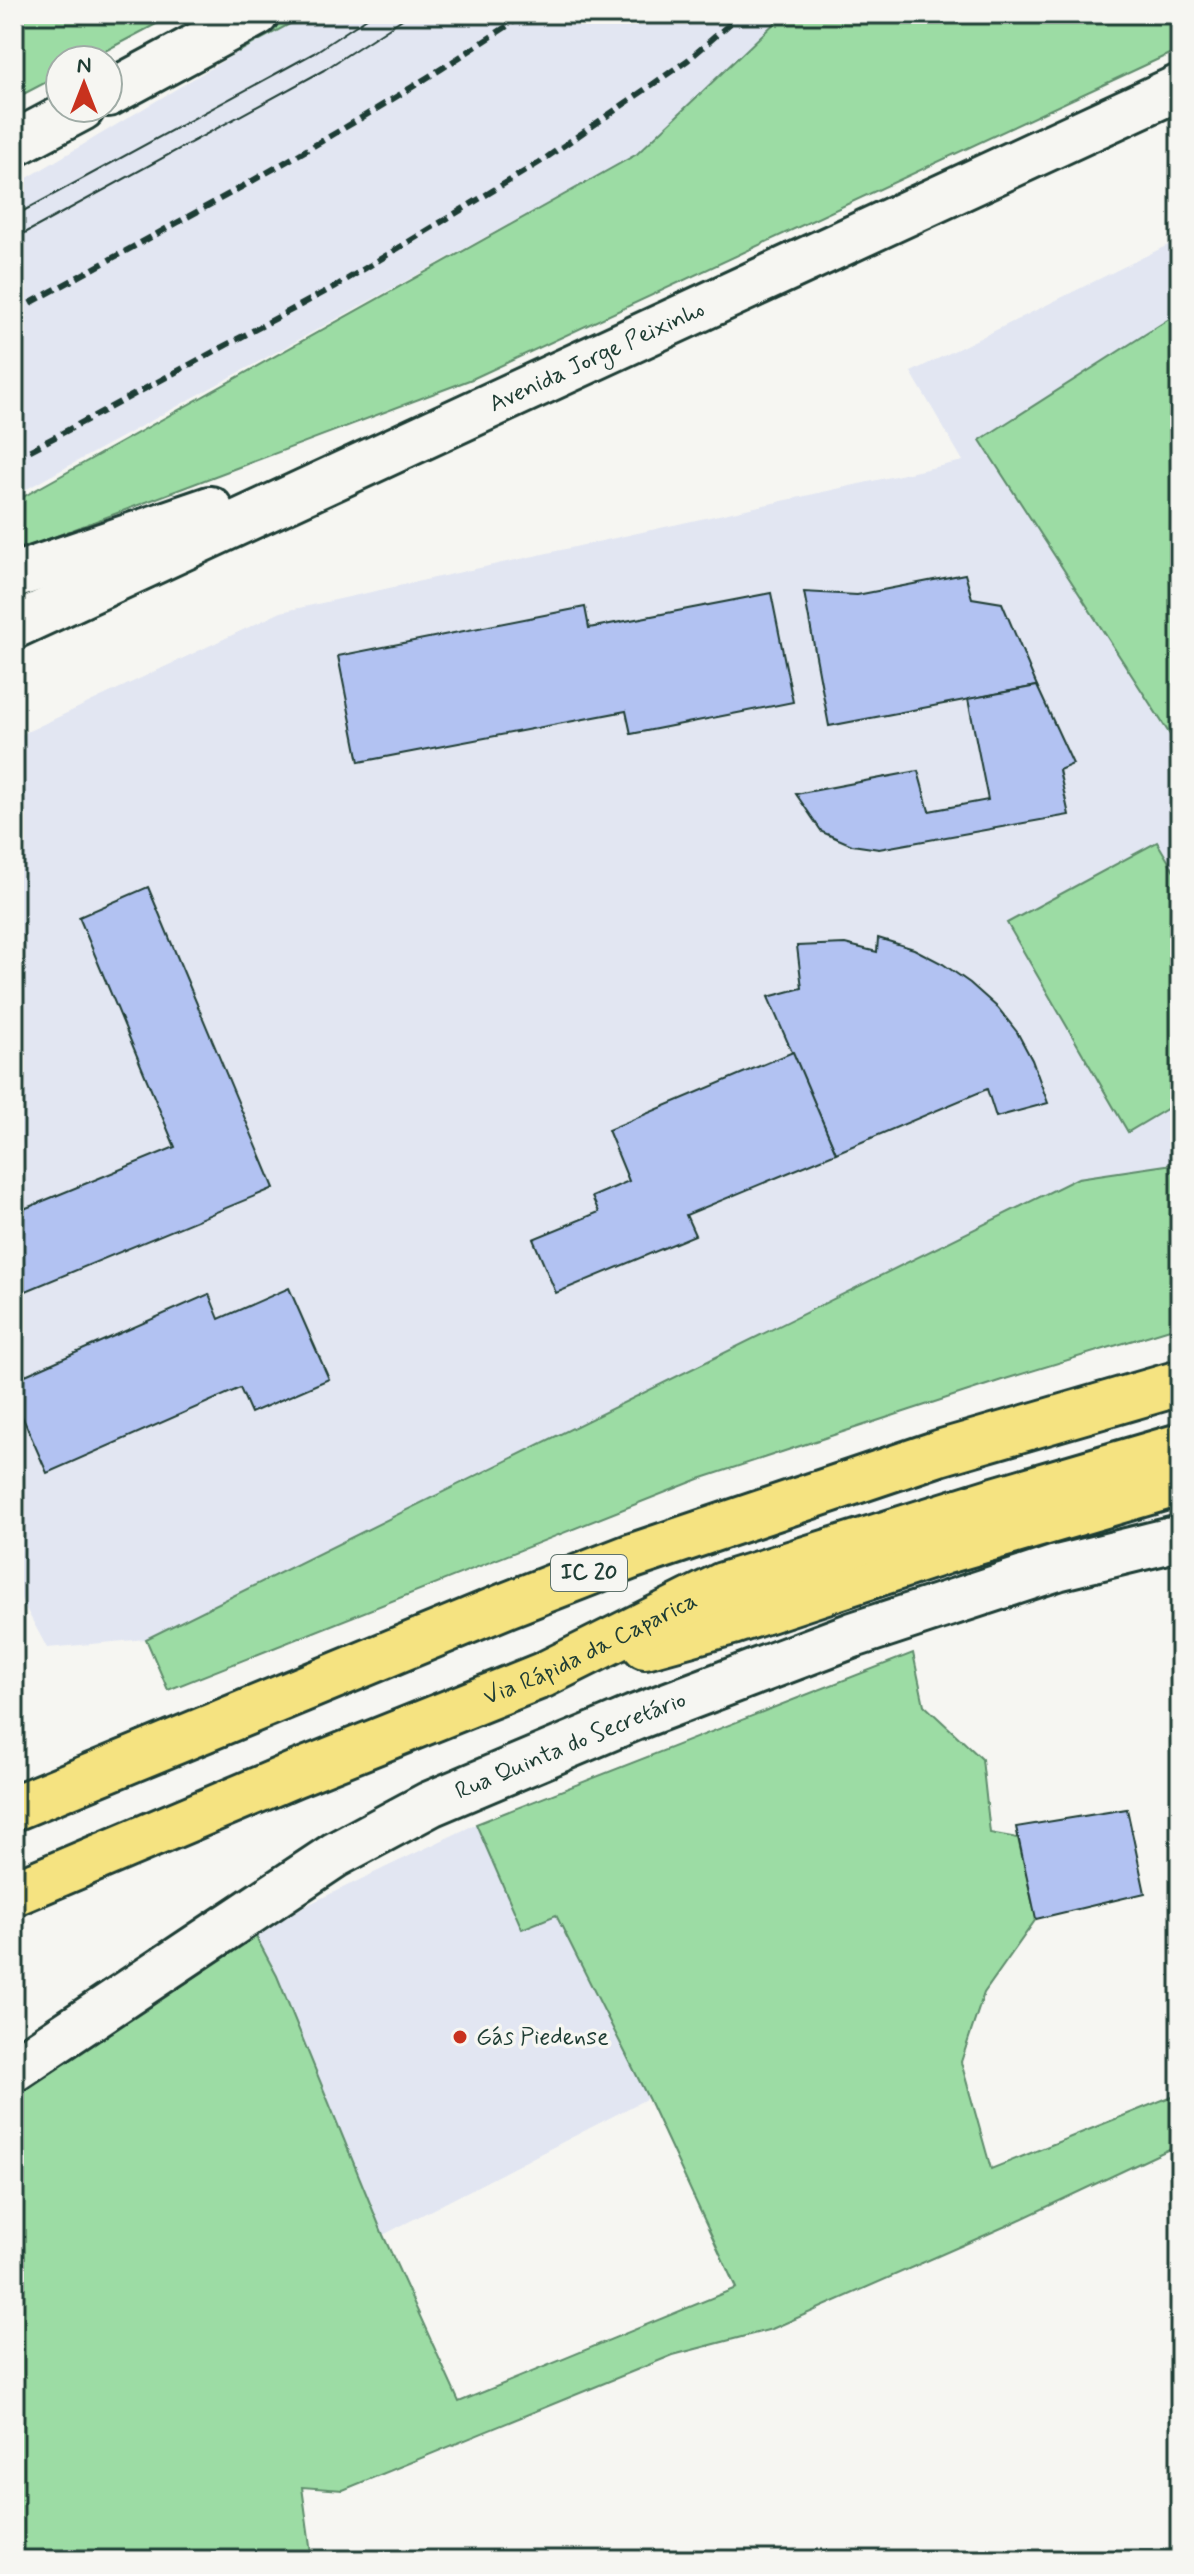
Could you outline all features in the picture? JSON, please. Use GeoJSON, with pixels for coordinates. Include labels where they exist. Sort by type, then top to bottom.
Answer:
{"type":"FeatureCollection","features":[{"type":"Feature","properties":{"kind":"highway","name":"IC 20"},"geometry":{"type":"LineString","coordinates":[[14,1808],[507,1605],[645,1552],[939,1453],[1180,1383]]}},
{"type":"Feature","properties":{"kind":"highway","name":"Via Rápida da Caparica"},"geometry":{"type":"LineString","coordinates":[[14,1893],[293,1775],[543,1675],[723,1585],[1180,1446]]}},
{"type":"Feature","properties":{"kind":"highway"},"geometry":{"type":"LineString","coordinates":[[543,1675],[732,1622],[943,1552],[1180,1483]]}},
{"type":"Feature","properties":{"kind":"street"},"geometry":{"type":"LineString","coordinates":[[124,85],[256,14]]}},
{"type":"Feature","properties":{"kind":"street","name":"Avenida Jorge Peixinho"},"geometry":{"type":"LineString","coordinates":[[14,626],[1180,87]]}},
{"type":"Feature","properties":{"kind":"street"},"geometry":{"type":"LineString","coordinates":[[14,144],[52,124]]}},
{"type":"Feature","properties":{"kind":"street"},"geometry":{"type":"LineString","coordinates":[[14,576],[417,440]]}},
{"type":"Feature","properties":{"kind":"street","name":"Rua Quinta do Secretário"},"geometry":{"type":"LineString","coordinates":[[14,2069],[335,1855],[430,1804],[634,1718],[853,1635],[1057,1568],[1180,1538]]}},
{"type":"Feature","properties":{"kind":"street"},"geometry":{"type":"LineString","coordinates":[[14,1916],[293,1775]]}},
{"type":"Feature","properties":{"kind":"shaded area"},"geometry":{"type":"Polygon","coordinates":[[[308,14],[784,14],[637,154],[14,496],[14,186],[118,124],[124,124],[124,120],[308,14]]]}},
{"type":"Feature","properties":{"kind":"shaded area"},"geometry":{"type":"Polygon","coordinates":[[[1180,239],[1180,1163],[1078,1178],[146,1639],[47,1648],[14,1586],[14,738],[281,612],[963,461],[911,372],[1180,239]]]}},
{"type":"Feature","properties":{"kind":"shaded area","name":"Gás Piedense"},"geometry":{"type":"Polygon","coordinates":[[[476,1824],[522,1928],[556,1914],[648,2098],[383,2235],[277,1976],[253,1931],[476,1824]]]}},
{"type":"Feature","properties":{"kind":"green space"},"geometry":{"type":"Polygon","coordinates":[[[14,14],[175,14],[118,44],[44,44],[44,83],[14,99],[14,14]]]}},
{"type":"Feature","properties":{"kind":"green space"},"geometry":{"type":"Polygon","coordinates":[[[292,14],[308,14],[238,52],[292,14]]]}},
{"type":"Feature","properties":{"kind":"green space"},"geometry":{"type":"Polygon","coordinates":[[[784,14],[1180,14],[1180,49],[472,379],[14,552],[14,502],[637,154],[784,14]]]}},
{"type":"Feature","properties":{"kind":"green space"},"geometry":{"type":"Polygon","coordinates":[[[1180,312],[1180,750],[980,440],[1180,312]]]}},
{"type":"Feature","properties":{"kind":"green space"},"geometry":{"type":"Polygon","coordinates":[[[1157,842],[1180,881],[1180,1101],[1128,1132],[1007,923],[1157,842]]]}},
{"type":"Feature","properties":{"kind":"green space"},"geometry":{"type":"Polygon","coordinates":[[[1180,1163],[1180,1326],[1002,1380],[699,1479],[168,1690],[146,1639],[1078,1178],[1180,1163]]]}},
{"type":"Feature","properties":{"kind":"green space"},"geometry":{"type":"Polygon","coordinates":[[[913,1653],[924,1705],[982,1759],[990,1833],[1018,1838],[1036,1919],[984,1993],[961,2062],[991,2169],[1180,2093],[1180,2144],[1006,2226],[772,2329],[673,2355],[343,2490],[302,2487],[312,2560],[14,2560],[14,2097],[253,1931],[277,1976],[383,2235],[459,2402],[736,2288],[648,2098],[556,1915],[522,1929],[476,1824],[913,1653]]]}},
{"type":"Feature","properties":{"kind":"building"},"geometry":{"type":"Polygon","coordinates":[[[965,574],[972,598],[1002,603],[1037,686],[829,726],[804,592],[857,595],[965,574]]]}},
{"type":"Feature","properties":{"kind":"building"},"geometry":{"type":"Polygon","coordinates":[[[771,593],[793,702],[631,734],[626,711],[359,762],[338,656],[585,607],[589,628],[771,593]]]}},
{"type":"Feature","properties":{"kind":"building"},"geometry":{"type":"Polygon","coordinates":[[[1037,686],[1073,764],[1059,770],[1069,815],[879,849],[852,845],[822,832],[796,794],[918,771],[929,811],[988,800],[968,699],[1037,686]]]}},
{"type":"Feature","properties":{"kind":"building"},"geometry":{"type":"Polygon","coordinates":[[[148,887],[274,1188],[14,1296],[14,1213],[175,1147],[79,917],[148,887]]]}},
{"type":"Feature","properties":{"kind":"building"},"geometry":{"type":"Polygon","coordinates":[[[878,938],[914,949],[943,964],[998,1008],[1017,1032],[1032,1060],[1048,1103],[996,1117],[987,1089],[836,1153],[768,997],[802,988],[797,946],[845,944],[877,952],[878,938]]]}},
{"type":"Feature","properties":{"kind":"building"},"geometry":{"type":"Polygon","coordinates":[[[793,1052],[836,1153],[686,1215],[695,1235],[556,1293],[533,1239],[599,1212],[592,1197],[629,1181],[608,1130],[793,1052]]]}},
{"type":"Feature","properties":{"kind":"building"},"geometry":{"type":"Polygon","coordinates":[[[289,1288],[329,1379],[251,1413],[240,1388],[47,1473],[14,1398],[14,1380],[209,1294],[219,1319],[289,1288]]]}},
{"type":"Feature","properties":{"kind":"building"},"geometry":{"type":"Polygon","coordinates":[[[1127,1809],[1145,1893],[1036,1919],[1016,1827],[1127,1809]]]}},
{"type":"Feature","properties":{"kind":"tram line"},"geometry":{"type":"LineString","coordinates":[[14,216],[314,53],[373,14]]}},
{"type":"Feature","properties":{"kind":"tram line"},"geometry":{"type":"LineString","coordinates":[[14,239],[324,70],[410,14]]}},
{"type":"Feature","properties":{"kind":"railway"},"geometry":{"type":"LineString","coordinates":[[14,312],[337,132],[525,14]]}},
{"type":"Feature","properties":{"kind":"railway"},"geometry":{"type":"LineString","coordinates":[[14,459],[336,286],[540,162],[688,60],[741,14]]}},
{"type":"Feature","properties":{"kind":"place","name":"Gás Piedense"},"geometry":{"type":"Point","coordinates":[460,2037]}}]}
